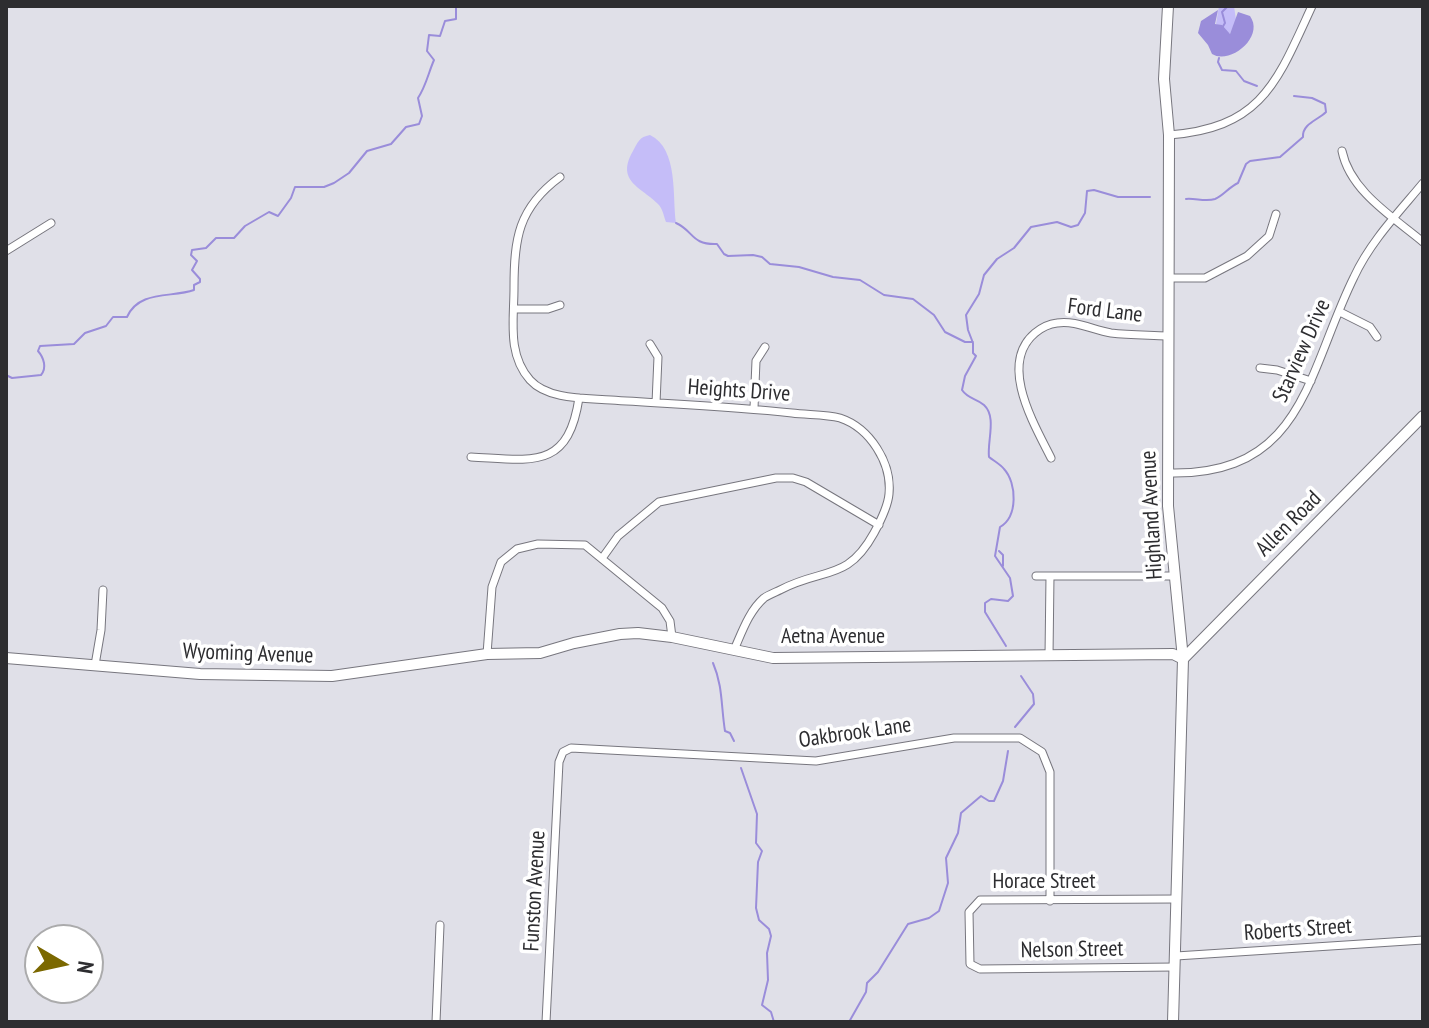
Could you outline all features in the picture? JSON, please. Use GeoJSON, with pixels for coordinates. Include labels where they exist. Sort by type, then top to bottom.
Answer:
{"type":"FeatureCollection","features":[{"type":"Feature","properties":{"kind":"street","name":"Highland Avenue"},"geometry":{"type":"LineString","coordinates":[[1168,6],[1164,79],[1169,135],[1168,506],[1183,659],[1173,1022]]}},
{"type":"Feature","properties":{"kind":"street"},"geometry":{"type":"LineString","coordinates":[[1169,135],[1212,129],[1246,112],[1280,75],[1312,6]]}},
{"type":"Feature","properties":{"kind":"street"},"geometry":{"type":"LineString","coordinates":[[1342,151],[1349,173],[1370,198],[1423,242]]}},
{"type":"Feature","properties":{"kind":"street","name":"Heights Drive"},"geometry":{"type":"LineString","coordinates":[[560,177],[531,204],[519,227],[514,250],[512,346],[531,382],[549,392],[579,398],[754,408],[841,418],[868,437],[886,462],[889,495],[879,525],[863,554],[839,571],[802,579],[764,598],[746,622],[734,650]]}},
{"type":"Feature","properties":{"kind":"street","name":"Starview Drive"},"geometry":{"type":"LineString","coordinates":[[1169,473],[1192,473],[1226,467],[1281,433],[1295,415],[1311,381],[1354,276],[1369,251],[1423,183]]}},
{"type":"Feature","properties":{"kind":"street"},"geometry":{"type":"LineString","coordinates":[[1168,278],[1205,278],[1247,256],[1269,236],[1276,214]]}},
{"type":"Feature","properties":{"kind":"street"},"geometry":{"type":"LineString","coordinates":[[6,251],[51,223]]}},
{"type":"Feature","properties":{"kind":"street"},"geometry":{"type":"LineString","coordinates":[[514,309],[548,309],[560,305]]}},
{"type":"Feature","properties":{"kind":"street"},"geometry":{"type":"LineString","coordinates":[[1340,312],[1370,327],[1377,337]]}},
{"type":"Feature","properties":{"kind":"street","name":"Ford Lane"},"geometry":{"type":"LineString","coordinates":[[1051,458],[1037,431],[1019,378],[1019,358],[1030,336],[1058,322],[1112,333],[1167,336]]}},
{"type":"Feature","properties":{"kind":"street"},"geometry":{"type":"LineString","coordinates":[[650,344],[658,357],[656,403]]}},
{"type":"Feature","properties":{"kind":"street"},"geometry":{"type":"LineString","coordinates":[[754,408],[756,361],[765,347]]}},
{"type":"Feature","properties":{"kind":"street"},"geometry":{"type":"LineString","coordinates":[[1260,368],[1311,381]]}},
{"type":"Feature","properties":{"kind":"street"},"geometry":{"type":"LineString","coordinates":[[471,457],[531,460],[544,457],[563,445],[576,419],[579,398]]}},
{"type":"Feature","properties":{"kind":"street","name":"Allen Road"},"geometry":{"type":"LineString","coordinates":[[1183,659],[1423,416]]}},
{"type":"Feature","properties":{"kind":"street"},"geometry":{"type":"LineString","coordinates":[[603,557],[618,536],[659,502],[776,478],[806,482],[879,525]]}},
{"type":"Feature","properties":{"kind":"street"},"geometry":{"type":"LineString","coordinates":[[487,654],[492,587],[501,562],[517,549],[538,544],[585,545],[603,557],[662,608],[670,621],[672,637]]}},
{"type":"Feature","properties":{"kind":"street"},"geometry":{"type":"LineString","coordinates":[[1036,576],[1175,576]]}},
{"type":"Feature","properties":{"kind":"street"},"geometry":{"type":"LineString","coordinates":[[1049,656],[1050,576]]}},
{"type":"Feature","properties":{"kind":"street"},"geometry":{"type":"LineString","coordinates":[[95,665],[103,590]]}},
{"type":"Feature","properties":{"kind":"street","name":"Aetna Avenue"},"geometry":{"type":"LineString","coordinates":[[487,654],[540,653],[620,634],[672,637],[773,658],[1173,654],[1183,659]]}},
{"type":"Feature","properties":{"kind":"street","name":"Wyoming Avenue"},"geometry":{"type":"LineString","coordinates":[[6,658],[200,674],[332,676],[487,654]]}},
{"type":"Feature","properties":{"kind":"street","name":"Oakbrook Lane"},"geometry":{"type":"LineString","coordinates":[[559,762],[563,752],[571,748],[816,761],[954,738],[1020,738],[1042,752],[1050,772],[1050,901]]}},
{"type":"Feature","properties":{"kind":"street","name":"Funston Avenue"},"geometry":{"type":"LineString","coordinates":[[546,1022],[559,762]]}},
{"type":"Feature","properties":{"kind":"street","name":"Horace Street"},"geometry":{"type":"LineString","coordinates":[[970,964],[969,912],[980,900],[1177,899]]}},
{"type":"Feature","properties":{"kind":"street"},"geometry":{"type":"LineString","coordinates":[[436,1022],[440,925]]}},
{"type":"Feature","properties":{"kind":"street","name":"Roberts Street"},"geometry":{"type":"LineString","coordinates":[[1176,962],[1423,940]]}},
{"type":"Feature","properties":{"kind":"street","name":"Nelson Street"},"geometry":{"type":"LineString","coordinates":[[970,964],[980,969],[1176,962]]}},
{"type":"Feature","properties":{"kind":"shaded area"},"geometry":{"type":"Polygon","coordinates":[[[1219,6],[1234,6],[1236,20],[1230,34],[1216,24],[1219,6]]]}},
{"type":"Feature","properties":{"kind":"shaded area"},"geometry":{"type":"Polygon","coordinates":[[[1218,10],[1215,24],[1222,25],[1230,34],[1238,12],[1250,16],[1253,24],[1249,40],[1228,56],[1212,54],[1198,33],[1201,21],[1218,10]]]}},
{"type":"Feature","properties":{"kind":"shaded area"},"geometry":{"type":"Polygon","coordinates":[[[650,135],[666,151],[670,162],[676,223],[666,222],[659,205],[629,177],[628,161],[633,151],[641,139],[650,135]]]}},
{"type":"Feature","properties":{"kind":"waterway"},"geometry":{"type":"LineString","coordinates":[[6,375],[12,378],[41,375],[44,366],[38,351],[40,346],[74,344],[85,333],[106,326],[113,317],[127,317],[132,308],[147,299],[194,290],[200,279],[192,270],[197,261],[191,255],[192,250],[206,248],[216,238],[234,238],[245,226],[269,212],[278,216],[295,187],[324,187],[334,183],[349,173],[367,151],[391,144],[406,127],[419,124],[422,116],[418,98],[434,60],[427,51],[429,35],[440,36],[445,21],[456,19],[456,6]]}},
{"type":"Feature","properties":{"kind":"waterway"},"geometry":{"type":"LineString","coordinates":[[1222,28],[1225,23],[1222,12],[1228,6]]}},
{"type":"Feature","properties":{"kind":"waterway"},"geometry":{"type":"LineString","coordinates":[[1219,58],[1222,70],[1236,71],[1244,81],[1257,86]]}},
{"type":"Feature","properties":{"kind":"waterway"},"geometry":{"type":"LineString","coordinates":[[1186,199],[1218,198],[1238,183],[1250,161],[1280,157],[1303,137],[1308,125],[1326,112],[1325,104],[1312,98],[1294,96]]}},
{"type":"Feature","properties":{"kind":"waterway"},"geometry":{"type":"LineString","coordinates":[[1006,646],[985,612],[985,603],[991,599],[1008,601],[1013,596],[1010,578],[995,556],[1000,527],[1013,508],[1013,491],[1004,469],[989,457],[991,423],[988,410],[962,390],[965,376],[976,356],[966,315],[979,294],[984,275],[997,259],[1014,248],[1031,227],[1057,222],[1071,227],[1078,225],[1085,213],[1087,191],[1118,197],[1150,197]]}},
{"type":"Feature","properties":{"kind":"waterway"},"geometry":{"type":"LineString","coordinates":[[676,223],[697,240],[717,244],[728,256],[762,257],[770,264],[860,280],[884,295],[913,299],[934,315],[945,332],[965,342],[973,342]]}},
{"type":"Feature","properties":{"kind":"waterway"},"geometry":{"type":"LineString","coordinates":[[999,551],[1003,555],[1003,566]]}},
{"type":"Feature","properties":{"kind":"waterway"},"geometry":{"type":"LineString","coordinates":[[713,663],[720,688],[725,731],[734,741]]}},
{"type":"Feature","properties":{"kind":"waterway"},"geometry":{"type":"LineString","coordinates":[[1015,727],[1034,704],[1033,694],[1021,676]]}},
{"type":"Feature","properties":{"kind":"waterway"},"geometry":{"type":"LineString","coordinates":[[849,1022],[866,992],[867,983],[878,972],[908,924],[929,918],[939,911],[948,883],[946,858],[958,833],[961,813],[981,796],[994,801],[1003,781],[1008,751]]}},
{"type":"Feature","properties":{"kind":"waterway"},"geometry":{"type":"LineString","coordinates":[[741,768],[757,814],[756,843],[762,851],[758,862],[756,908],[759,920],[769,929],[771,936],[767,953],[768,980],[762,1005],[771,1012],[774,1022]]}}]}
